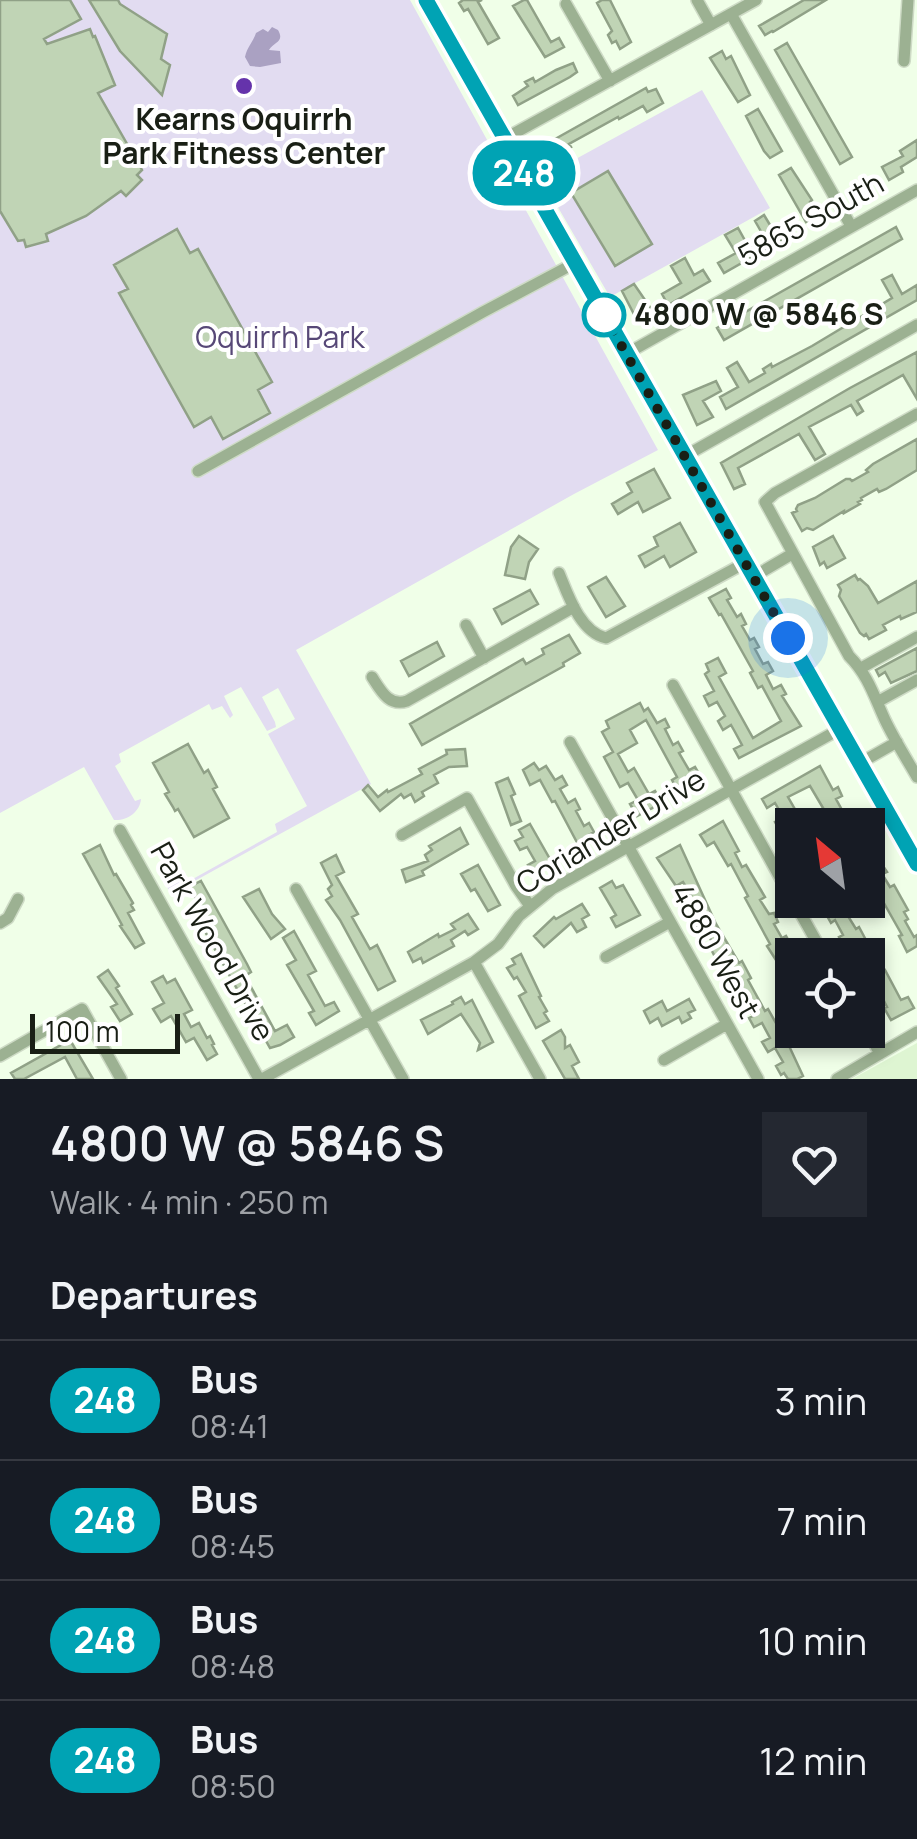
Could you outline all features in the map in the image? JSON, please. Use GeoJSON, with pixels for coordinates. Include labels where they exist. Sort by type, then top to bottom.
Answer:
{"type":"FeatureCollection","features":[{"type":"Feature","properties":{"kind":"main road"},"geometry":{"type":"LineString","coordinates":[[426,0],[917,864]]}},
{"type":"Feature","properties":{"kind":"street"},"geometry":{"type":"LineString","coordinates":[[697,0],[711,25]]}},
{"type":"Feature","properties":{"kind":"street"},"geometry":{"type":"LineString","coordinates":[[504,138],[756,0]]}},
{"type":"Feature","properties":{"kind":"street"},"geometry":{"type":"LineString","coordinates":[[904,61],[908,0]]}},
{"type":"Feature","properties":{"kind":"street"},"geometry":{"type":"LineString","coordinates":[[566,4],[610,81]]}},
{"type":"Feature","properties":{"kind":"street"},"geometry":{"type":"LineString","coordinates":[[730,14],[851,226]]}},
{"type":"Feature","properties":{"kind":"street","name":"5865 South"},"geometry":{"type":"LineString","coordinates":[[626,354],[917,190]]}},
{"type":"Feature","properties":{"kind":"street"},"geometry":{"type":"LineString","coordinates":[[198,471],[575,264]]}},
{"type":"Feature","properties":{"kind":"street"},"geometry":{"type":"LineString","coordinates":[[684,456],[917,325]]}},
{"type":"Feature","properties":{"kind":"street"},"geometry":{"type":"LineString","coordinates":[[917,414],[765,502],[849,656],[861,668],[917,777]]}},
{"type":"Feature","properties":{"kind":"street"},"geometry":{"type":"LineString","coordinates":[[559,573],[574,608],[592,632],[606,638],[749,570],[792,554]]}},
{"type":"Feature","properties":{"kind":"street"},"geometry":{"type":"LineString","coordinates":[[372,677],[382,693],[394,702],[408,701],[574,608]]}},
{"type":"Feature","properties":{"kind":"street"},"geometry":{"type":"LineString","coordinates":[[466,625],[484,658]]}},
{"type":"Feature","properties":{"kind":"street"},"geometry":{"type":"LineString","coordinates":[[861,668],[917,637]]}},
{"type":"Feature","properties":{"kind":"street"},"geometry":{"type":"LineString","coordinates":[[879,701],[917,680]]}},
{"type":"Feature","properties":{"kind":"street"},"geometry":{"type":"LineString","coordinates":[[674,684],[775,867]]}},
{"type":"Feature","properties":{"kind":"street","name":"Coriander Drive"},"geometry":{"type":"LineString","coordinates":[[261,1079],[474,962],[498,944],[519,916],[552,889],[840,729]]}},
{"type":"Feature","properties":{"kind":"street","name":"4880 West"},"geometry":{"type":"LineString","coordinates":[[570,742],[758,1079]]}},
{"type":"Feature","properties":{"kind":"street"},"geometry":{"type":"LineString","coordinates":[[860,764],[897,742]]}},
{"type":"Feature","properties":{"kind":"street"},"geometry":{"type":"LineString","coordinates":[[402,835],[468,798],[530,906]]}},
{"type":"Feature","properties":{"kind":"street","name":"Park Wood Drive"},"geometry":{"type":"LineString","coordinates":[[120,830],[261,1079]]}},
{"type":"Feature","properties":{"kind":"street"},"geometry":{"type":"LineString","coordinates":[[296,889],[403,1079]]}},
{"type":"Feature","properties":{"kind":"street"},"geometry":{"type":"LineString","coordinates":[[0,923],[8,918],[18,899]]}},
{"type":"Feature","properties":{"kind":"street"},"geometry":{"type":"LineString","coordinates":[[606,957],[670,922]]}},
{"type":"Feature","properties":{"kind":"street"},"geometry":{"type":"LineString","coordinates":[[474,962],[540,1079]]}},
{"type":"Feature","properties":{"kind":"street"},"geometry":{"type":"LineString","coordinates":[[0,1056],[82,1009],[122,1079]]}},
{"type":"Feature","properties":{"kind":"street"},"geometry":{"type":"LineString","coordinates":[[664,1060],[727,1024]]}},
{"type":"Feature","properties":{"kind":"street"},"geometry":{"type":"LineString","coordinates":[[837,1079],[917,1032]]}},
{"type":"Feature","properties":{"kind":"street"},"geometry":{"type":"LineString","coordinates":[[876,1048],[880,1054]]}},
{"type":"Feature","properties":{"kind":"shaded area"},"geometry":{"type":"Polygon","coordinates":[[[272,27],[280,37],[269,50],[280,51],[281,63],[250,66],[245,57],[256,33],[263,29],[268,32],[272,27]]]}},
{"type":"Feature","properties":{"kind":"shaded area"},"geometry":{"type":"Polygon","coordinates":[[[917,1043],[917,1079],[852,1079],[917,1043]]]}},
{"type":"Feature","properties":{"kind":"green space","name":"Oquirrh Park"},"geometry":{"type":"Polygon","coordinates":[[[0,0],[410,0],[658,450],[296,650],[371,784],[171,894],[166,885],[177,879],[182,885],[277,832],[275,824],[307,806],[268,734],[295,719],[278,688],[262,697],[276,727],[267,731],[241,687],[224,696],[233,715],[230,718],[222,706],[212,710],[209,704],[119,754],[121,762],[115,766],[135,801],[141,799],[128,817],[114,820],[84,767],[0,813],[0,0]]]}},
{"type":"Feature","properties":{"kind":"green space"},"geometry":{"type":"Polygon","coordinates":[[[702,90],[770,208],[610,297],[541,178],[702,90]]]}},
{"type":"Feature","properties":{"kind":"building"},"geometry":{"type":"Polygon","coordinates":[[[0,0],[70,0],[81,19],[44,39],[47,44],[90,29],[115,85],[98,93],[142,170],[137,175],[142,180],[126,196],[121,191],[86,216],[46,234],[48,241],[26,247],[0,211],[0,0]]]}},
{"type":"Feature","properties":{"kind":"building"},"geometry":{"type":"Polygon","coordinates":[[[89,0],[118,0],[167,34],[161,59],[170,65],[162,95],[120,51],[89,0]]]}},
{"type":"Feature","properties":{"kind":"building"},"geometry":{"type":"Polygon","coordinates":[[[482,0],[478,2],[499,38],[488,44],[468,9],[464,11],[459,3],[482,0]]]}},
{"type":"Feature","properties":{"kind":"building"},"geometry":{"type":"Polygon","coordinates":[[[524,0],[551,42],[559,38],[564,47],[545,57],[513,6],[524,0]]]}},
{"type":"Feature","properties":{"kind":"building"},"geometry":{"type":"Polygon","coordinates":[[[610,0],[631,42],[620,49],[608,35],[612,31],[597,3],[610,0]]]}},
{"type":"Feature","properties":{"kind":"building"},"geometry":{"type":"Polygon","coordinates":[[[804,0],[826,0],[765,35],[759,26],[804,0]]]}},
{"type":"Feature","properties":{"kind":"building"},"geometry":{"type":"Polygon","coordinates":[[[787,43],[852,157],[840,164],[775,50],[787,43]]]}},
{"type":"Feature","properties":{"kind":"building"},"geometry":{"type":"Polygon","coordinates":[[[722,51],[726,59],[731,56],[750,95],[738,102],[710,58],[722,51]]]}},
{"type":"Feature","properties":{"kind":"building"},"geometry":{"type":"Polygon","coordinates":[[[573,63],[577,72],[518,105],[513,96],[528,86],[525,82],[533,78],[535,82],[573,63]]]}},
{"type":"Feature","properties":{"kind":"building"},"geometry":{"type":"Polygon","coordinates":[[[646,88],[648,92],[656,89],[663,103],[647,112],[643,106],[618,117],[569,144],[571,147],[546,157],[541,148],[548,143],[646,88]]]}},
{"type":"Feature","properties":{"kind":"building"},"geometry":{"type":"Polygon","coordinates":[[[758,109],[782,151],[770,158],[746,116],[758,109]]]}},
{"type":"Feature","properties":{"kind":"building"},"geometry":{"type":"Polygon","coordinates":[[[917,140],[917,157],[889,180],[882,167],[903,156],[900,151],[917,140]]]}},
{"type":"Feature","properties":{"kind":"building"},"geometry":{"type":"Polygon","coordinates":[[[791,168],[818,215],[806,222],[779,175],[791,168]]]}},
{"type":"Feature","properties":{"kind":"building"},"geometry":{"type":"Polygon","coordinates":[[[608,171],[652,244],[615,266],[571,193],[608,171]]]}},
{"type":"Feature","properties":{"kind":"building"},"geometry":{"type":"Polygon","coordinates":[[[764,215],[773,230],[786,222],[793,234],[724,273],[718,263],[736,253],[725,235],[738,228],[747,244],[763,235],[755,221],[764,215]]]}},
{"type":"Feature","properties":{"kind":"building"},"geometry":{"type":"Polygon","coordinates":[[[896,227],[902,239],[724,340],[717,328],[896,227]]]}},
{"type":"Feature","properties":{"kind":"building"},"geometry":{"type":"Polygon","coordinates":[[[177,229],[190,253],[198,249],[272,382],[258,390],[270,413],[223,439],[211,417],[194,427],[119,293],[128,289],[114,265],[177,229]]]}},
{"type":"Feature","properties":{"kind":"building"},"geometry":{"type":"Polygon","coordinates":[[[685,258],[694,275],[703,270],[710,281],[668,305],[662,294],[681,283],[671,266],[685,258]]]}},
{"type":"Feature","properties":{"kind":"building"},"geometry":{"type":"Polygon","coordinates":[[[892,275],[902,294],[917,285],[917,300],[726,409],[720,397],[738,387],[727,368],[737,362],[749,382],[765,373],[763,369],[771,364],[772,367],[812,346],[892,298],[882,280],[892,275]]]}},
{"type":"Feature","properties":{"kind":"building"},"geometry":{"type":"Polygon","coordinates":[[[634,284],[654,313],[638,322],[622,291],[634,284]]]}},
{"type":"Feature","properties":{"kind":"building"},"geometry":{"type":"Polygon","coordinates":[[[917,352],[917,399],[903,375],[857,401],[863,411],[857,415],[851,405],[809,427],[825,454],[815,460],[799,434],[738,468],[745,484],[734,489],[721,463],[917,352]]]}},
{"type":"Feature","properties":{"kind":"building"},"geometry":{"type":"Polygon","coordinates":[[[716,381],[721,391],[703,401],[713,417],[697,425],[683,395],[716,381]]]}},
{"type":"Feature","properties":{"kind":"building"},"geometry":{"type":"Polygon","coordinates":[[[917,439],[917,470],[886,489],[877,489],[861,498],[860,504],[813,530],[802,531],[792,513],[798,505],[846,479],[852,481],[917,439]]]}},
{"type":"Feature","properties":{"kind":"building"},"geometry":{"type":"Polygon","coordinates":[[[654,469],[670,498],[643,512],[638,502],[618,514],[612,504],[632,492],[627,483],[654,469]]]}},
{"type":"Feature","properties":{"kind":"building"},"geometry":{"type":"Polygon","coordinates":[[[680,523],[696,552],[670,567],[664,556],[645,567],[639,556],[658,546],[654,537],[680,523]]]}},
{"type":"Feature","properties":{"kind":"building"},"geometry":{"type":"Polygon","coordinates":[[[519,536],[538,549],[529,562],[525,579],[505,575],[511,547],[519,536]]]}},
{"type":"Feature","properties":{"kind":"building"},"geometry":{"type":"Polygon","coordinates":[[[833,536],[845,558],[827,568],[824,562],[820,565],[813,547],[833,536]]]}},
{"type":"Feature","properties":{"kind":"building"},"geometry":{"type":"Polygon","coordinates":[[[855,575],[868,586],[878,603],[917,581],[917,612],[883,625],[886,630],[869,639],[860,633],[839,596],[838,585],[855,575]]]}},
{"type":"Feature","properties":{"kind":"building"},"geometry":{"type":"Polygon","coordinates":[[[606,577],[625,606],[606,617],[588,587],[606,577]]]}},
{"type":"Feature","properties":{"kind":"building"},"geometry":{"type":"Polygon","coordinates":[[[726,589],[731,598],[727,600],[737,617],[741,614],[746,624],[742,626],[759,647],[755,649],[763,664],[768,662],[773,671],[766,675],[773,689],[781,685],[786,694],[782,696],[801,726],[739,758],[734,749],[742,745],[735,732],[731,725],[723,730],[718,721],[725,716],[717,702],[709,706],[704,696],[714,691],[705,674],[709,671],[706,664],[718,658],[726,673],[719,677],[753,738],[781,721],[762,686],[758,688],[750,673],[753,671],[709,598],[726,589]]]}},
{"type":"Feature","properties":{"kind":"building"},"geometry":{"type":"Polygon","coordinates":[[[530,590],[538,604],[502,624],[494,609],[530,590]]]}},
{"type":"Feature","properties":{"kind":"building"},"geometry":{"type":"Polygon","coordinates":[[[569,635],[580,653],[564,666],[422,745],[410,724],[523,659],[526,664],[544,654],[542,649],[569,635]]]}},
{"type":"Feature","properties":{"kind":"building"},"geometry":{"type":"Polygon","coordinates":[[[437,642],[444,656],[409,676],[401,661],[437,642]]]}},
{"type":"Feature","properties":{"kind":"building"},"geometry":{"type":"Polygon","coordinates":[[[917,648],[917,671],[891,683],[885,672],[879,676],[876,670],[917,648]]]}},
{"type":"Feature","properties":{"kind":"building"},"geometry":{"type":"Polygon","coordinates":[[[640,703],[657,723],[665,719],[673,745],[678,742],[683,751],[679,753],[689,770],[695,767],[702,779],[678,791],[672,780],[677,777],[646,720],[630,730],[637,743],[618,754],[628,772],[634,768],[649,794],[655,791],[662,803],[637,816],[630,804],[638,800],[628,783],[620,787],[604,757],[613,752],[602,732],[609,728],[606,721],[640,703]]]}},
{"type":"Feature","properties":{"kind":"building"},"geometry":{"type":"Polygon","coordinates":[[[188,744],[204,773],[208,770],[217,787],[213,789],[229,818],[194,837],[165,794],[169,792],[153,763],[188,744]]]}},
{"type":"Feature","properties":{"kind":"building"},"geometry":{"type":"Polygon","coordinates":[[[465,749],[467,766],[449,767],[434,775],[438,783],[422,792],[424,796],[415,802],[411,794],[404,798],[401,794],[380,811],[363,790],[368,785],[378,797],[422,774],[419,769],[447,754],[446,750],[465,749]]]}},
{"type":"Feature","properties":{"kind":"building"},"geometry":{"type":"Polygon","coordinates":[[[534,763],[539,770],[546,766],[555,780],[562,776],[567,785],[560,789],[568,803],[575,799],[584,826],[589,823],[594,832],[587,836],[591,842],[580,848],[540,780],[530,785],[523,770],[534,763]]]}},
{"type":"Feature","properties":{"kind":"building"},"geometry":{"type":"Polygon","coordinates":[[[820,766],[833,790],[838,787],[842,796],[836,799],[841,808],[823,808],[810,786],[788,797],[794,808],[778,808],[775,803],[767,808],[762,799],[820,766]]]}},
{"type":"Feature","properties":{"kind":"building"},"geometry":{"type":"Polygon","coordinates":[[[508,778],[521,821],[511,825],[496,783],[508,778]]]}},
{"type":"Feature","properties":{"kind":"building"},"geometry":{"type":"Polygon","coordinates":[[[723,821],[739,851],[735,853],[742,867],[746,865],[765,897],[760,900],[778,922],[774,924],[782,938],[775,938],[775,958],[731,864],[728,866],[714,842],[707,846],[700,835],[723,821]]]}},
{"type":"Feature","properties":{"kind":"building"},"geometry":{"type":"Polygon","coordinates":[[[530,824],[551,861],[534,874],[528,865],[535,861],[527,847],[520,850],[515,841],[523,837],[519,830],[530,824]]]}},
{"type":"Feature","properties":{"kind":"building"},"geometry":{"type":"Polygon","coordinates":[[[460,828],[468,844],[422,871],[424,875],[406,882],[402,870],[428,861],[425,855],[432,850],[429,846],[460,828]]]}},
{"type":"Feature","properties":{"kind":"building"},"geometry":{"type":"Polygon","coordinates":[[[100,845],[133,903],[134,910],[128,913],[144,943],[135,948],[83,854],[100,845]]]}},
{"type":"Feature","properties":{"kind":"building"},"geometry":{"type":"Polygon","coordinates":[[[680,845],[716,924],[739,963],[742,961],[765,1011],[768,1009],[775,1021],[775,1048],[768,1052],[762,1042],[770,1038],[762,1023],[754,1027],[749,1018],[753,1016],[735,995],[743,990],[735,976],[728,980],[723,972],[728,969],[720,954],[715,957],[710,947],[714,945],[696,924],[701,921],[693,906],[688,909],[683,900],[691,895],[683,882],[676,886],[657,858],[680,845]]]}},
{"type":"Feature","properties":{"kind":"building"},"geometry":{"type":"Polygon","coordinates":[[[336,855],[344,872],[336,876],[358,914],[352,917],[370,949],[377,945],[395,981],[378,990],[326,900],[332,896],[328,889],[332,885],[321,863],[336,855]]]}},
{"type":"Feature","properties":{"kind":"building"},"geometry":{"type":"Polygon","coordinates":[[[478,865],[500,905],[488,911],[461,874],[478,865]]]}},
{"type":"Feature","properties":{"kind":"building"},"geometry":{"type":"Polygon","coordinates":[[[885,879],[890,887],[894,885],[908,910],[904,912],[908,919],[905,921],[914,937],[917,935],[917,946],[907,952],[899,936],[902,935],[885,905],[885,879]]]}},
{"type":"Feature","properties":{"kind":"building"},"geometry":{"type":"Polygon","coordinates":[[[201,881],[251,972],[245,976],[275,1031],[287,1025],[294,1037],[280,1045],[270,1048],[203,928],[210,924],[189,887],[201,881]]]}},
{"type":"Feature","properties":{"kind":"building"},"geometry":{"type":"Polygon","coordinates":[[[612,881],[616,888],[623,885],[640,915],[616,927],[611,918],[616,915],[600,888],[612,881]]]}},
{"type":"Feature","properties":{"kind":"building"},"geometry":{"type":"Polygon","coordinates":[[[259,889],[285,929],[271,939],[243,897],[259,889]]]}},
{"type":"Feature","properties":{"kind":"building"},"geometry":{"type":"Polygon","coordinates":[[[582,904],[589,915],[582,919],[586,927],[577,932],[571,923],[544,947],[534,936],[554,917],[582,904]]]}},
{"type":"Feature","properties":{"kind":"building"},"geometry":{"type":"Polygon","coordinates":[[[468,914],[478,929],[468,935],[465,931],[451,940],[454,946],[423,963],[421,958],[413,962],[408,952],[455,929],[451,924],[468,914]]]}},
{"type":"Feature","properties":{"kind":"building"},"geometry":{"type":"Polygon","coordinates":[[[828,918],[849,918],[865,938],[840,938],[843,935],[835,920],[831,923],[828,918]]]}},
{"type":"Feature","properties":{"kind":"building"},"geometry":{"type":"Polygon","coordinates":[[[294,931],[316,971],[308,975],[325,1006],[334,1002],[339,1011],[316,1025],[309,1013],[314,1011],[287,965],[296,960],[283,938],[294,931]]]}},
{"type":"Feature","properties":{"kind":"building"},"geometry":{"type":"Polygon","coordinates":[[[521,954],[547,1011],[544,1013],[549,1021],[536,1028],[519,996],[526,992],[507,968],[521,954]]]}},
{"type":"Feature","properties":{"kind":"building"},"geometry":{"type":"Polygon","coordinates":[[[108,970],[132,1014],[120,1021],[111,1007],[117,1004],[98,977],[108,970]]]}},
{"type":"Feature","properties":{"kind":"building"},"geometry":{"type":"Polygon","coordinates":[[[885,970],[901,1000],[908,997],[914,1008],[891,1020],[885,970]]]}},
{"type":"Feature","properties":{"kind":"building"},"geometry":{"type":"Polygon","coordinates":[[[163,976],[167,983],[175,979],[192,1010],[184,1014],[191,1027],[199,1023],[217,1054],[207,1060],[194,1038],[186,1042],[171,1016],[161,1022],[153,1009],[164,1003],[152,982],[163,976]]]}},
{"type":"Feature","properties":{"kind":"building"},"geometry":{"type":"Polygon","coordinates":[[[461,997],[465,1004],[472,1000],[493,1042],[478,1050],[480,1043],[461,1014],[428,1034],[421,1020],[461,997]]]}},
{"type":"Feature","properties":{"kind":"building"},"geometry":{"type":"Polygon","coordinates":[[[689,999],[695,1010],[682,1023],[679,1017],[662,1026],[658,1018],[650,1023],[644,1011],[662,1001],[667,1011],[689,999]]]}},
{"type":"Feature","properties":{"kind":"building"},"geometry":{"type":"Polygon","coordinates":[[[561,1030],[565,1048],[570,1045],[579,1062],[572,1066],[579,1079],[565,1079],[543,1041],[561,1030]]]}},
{"type":"Feature","properties":{"kind":"building"},"geometry":{"type":"Polygon","coordinates":[[[70,1040],[93,1079],[77,1079],[65,1057],[24,1079],[15,1079],[11,1073],[70,1040]]]}},
{"type":"Feature","properties":{"kind":"building"},"geometry":{"type":"Polygon","coordinates":[[[775,1048],[790,1048],[803,1076],[788,1079],[784,1073],[781,1075],[776,1066],[783,1062],[775,1048]]]}},
{"type":"Feature","properties":{"kind":"bus line","name":"248"},"geometry":{"type":"LineString","coordinates":[[426,0],[917,864]]}},
{"type":"Feature","properties":{"kind":"place","name":"Kearns Oquirrh Park Fitness Center"},"geometry":{"type":"Point","coordinates":[244,86]}},
{"type":"Feature","properties":{"kind":"place","name":"4800 W @ 5846 S"},"geometry":{"type":"Point","coordinates":[604,315]}},
{"type":"Feature","properties":{"kind":"route"},"geometry":{"type":"LineString","coordinates":[[604,315],[788,638]]}}]}
